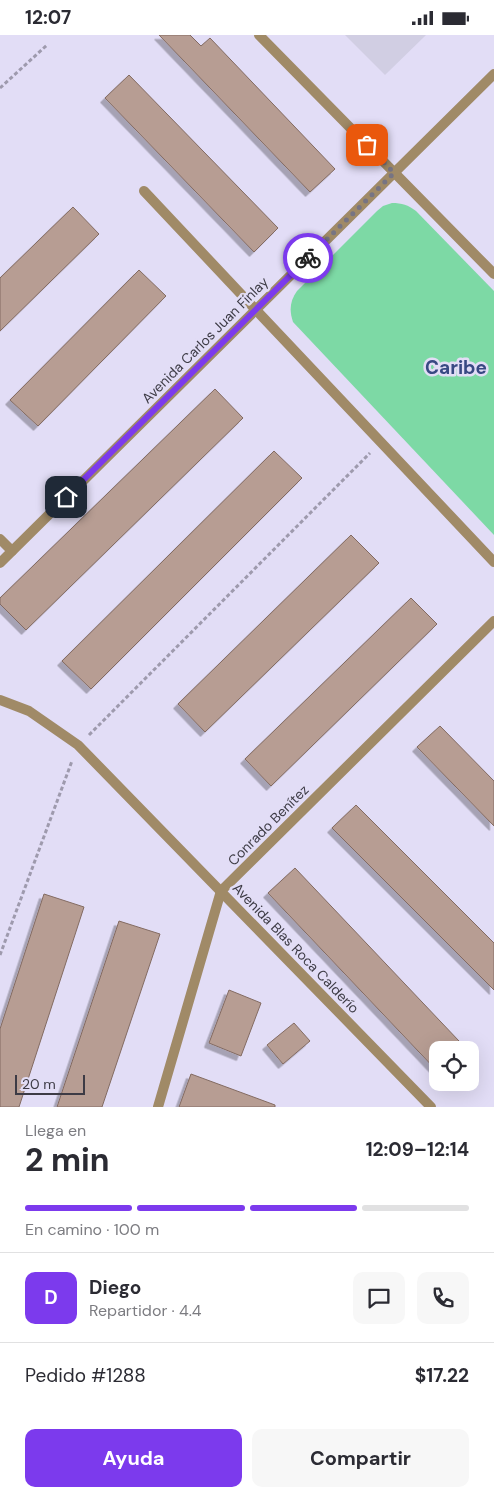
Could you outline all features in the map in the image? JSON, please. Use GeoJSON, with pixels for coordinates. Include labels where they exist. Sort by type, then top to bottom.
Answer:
{"type":"FeatureCollection","features":[{"type":"Feature","properties":{"kind":"street"},"geometry":{"type":"LineString","coordinates":[[259,35],[494,274]]}},
{"type":"Feature","properties":{"kind":"street","name":"Avenida Carlos Juan Finlay"},"geometry":{"type":"LineString","coordinates":[[0,563],[494,74]]}},
{"type":"Feature","properties":{"kind":"street"},"geometry":{"type":"LineString","coordinates":[[144,191],[494,562]]}},
{"type":"Feature","properties":{"kind":"street"},"geometry":{"type":"LineString","coordinates":[[0,539],[12,551]]}},
{"type":"Feature","properties":{"kind":"street","name":"Conrado Benítez"},"geometry":{"type":"LineString","coordinates":[[158,1107],[221,891],[494,621]]}},
{"type":"Feature","properties":{"kind":"street","name":"Avenida Blas Roca Calderío"},"geometry":{"type":"LineString","coordinates":[[0,700],[29,711],[78,745],[431,1107]]}},
{"type":"Feature","properties":{"kind":"path"},"geometry":{"type":"LineString","coordinates":[[0,88],[47,45]]}},
{"type":"Feature","properties":{"kind":"path"},"geometry":{"type":"LineString","coordinates":[[0,955],[78,745],[381,442]]}},
{"type":"Feature","properties":{"kind":"shaded area"},"geometry":{"type":"Polygon","coordinates":[[[345,35],[426,35],[385,75],[345,35]]]}},
{"type":"Feature","properties":{"kind":"green space"},"geometry":{"type":"Polygon","coordinates":[[[392,203],[405,205],[416,211],[494,291],[494,535],[293,322],[291,306],[297,291],[377,211],[383,206],[392,203]]]}},
{"type":"Feature","properties":{"kind":"building"},"geometry":{"type":"Polygon","coordinates":[[[159,35],[190,35],[201,46],[210,38],[335,169],[310,192],[159,35]]]}},
{"type":"Feature","properties":{"kind":"building"},"geometry":{"type":"Polygon","coordinates":[[[129,75],[278,228],[254,252],[105,98],[129,75]]]}},
{"type":"Feature","properties":{"kind":"building"},"geometry":{"type":"Polygon","coordinates":[[[73,207],[99,234],[0,331],[0,278],[73,207]]]}},
{"type":"Feature","properties":{"kind":"building"},"geometry":{"type":"Polygon","coordinates":[[[139,270],[166,296],[38,426],[10,400],[139,270]]]}},
{"type":"Feature","properties":{"kind":"building"},"geometry":{"type":"Polygon","coordinates":[[[215,389],[243,418],[26,630],[0,604],[0,598],[215,389]]]}},
{"type":"Feature","properties":{"kind":"building"},"geometry":{"type":"Polygon","coordinates":[[[274,451],[302,478],[91,689],[62,661],[274,451]]]}},
{"type":"Feature","properties":{"kind":"building"},"geometry":{"type":"Polygon","coordinates":[[[351,535],[379,563],[205,732],[178,704],[351,535]]]}},
{"type":"Feature","properties":{"kind":"building"},"geometry":{"type":"Polygon","coordinates":[[[411,598],[437,624],[271,786],[245,759],[411,598]]]}},
{"type":"Feature","properties":{"kind":"building"},"geometry":{"type":"Polygon","coordinates":[[[440,726],[494,781],[494,826],[417,747],[440,726]]]}},
{"type":"Feature","properties":{"kind":"building"},"geometry":{"type":"Polygon","coordinates":[[[356,805],[494,943],[494,990],[332,828],[356,805]]]}},
{"type":"Feature","properties":{"kind":"building"},"geometry":{"type":"Polygon","coordinates":[[[295,868],[459,1041],[429,1041],[429,1063],[268,893],[295,868]]]}},
{"type":"Feature","properties":{"kind":"building"},"geometry":{"type":"Polygon","coordinates":[[[44,894],[84,907],[19,1107],[0,1107],[0,1029],[44,894]]]}},
{"type":"Feature","properties":{"kind":"building"},"geometry":{"type":"Polygon","coordinates":[[[119,921],[160,934],[102,1107],[57,1107],[119,921]]]}},
{"type":"Feature","properties":{"kind":"building"},"geometry":{"type":"Polygon","coordinates":[[[229,990],[261,1003],[241,1056],[209,1043],[229,990]]]}},
{"type":"Feature","properties":{"kind":"building"},"geometry":{"type":"Polygon","coordinates":[[[294,1023],[310,1041],[283,1064],[267,1045],[294,1023]]]}},
{"type":"Feature","properties":{"kind":"building"},"geometry":{"type":"Polygon","coordinates":[[[191,1074],[275,1105],[275,1107],[179,1107],[191,1074]]]}},
{"type":"Feature","properties":{"kind":"way so far"},"geometry":{"type":"LineString","coordinates":[[308,258],[394,173],[367,145]]}},
{"type":"Feature","properties":{"kind":"district","name":"Caribe"},"geometry":{"type":"Point","coordinates":[456,367]}},
{"type":"Feature","properties":{"kind":"route"},"geometry":{"type":"LineString","coordinates":[[66,497],[308,258]]}}]}
